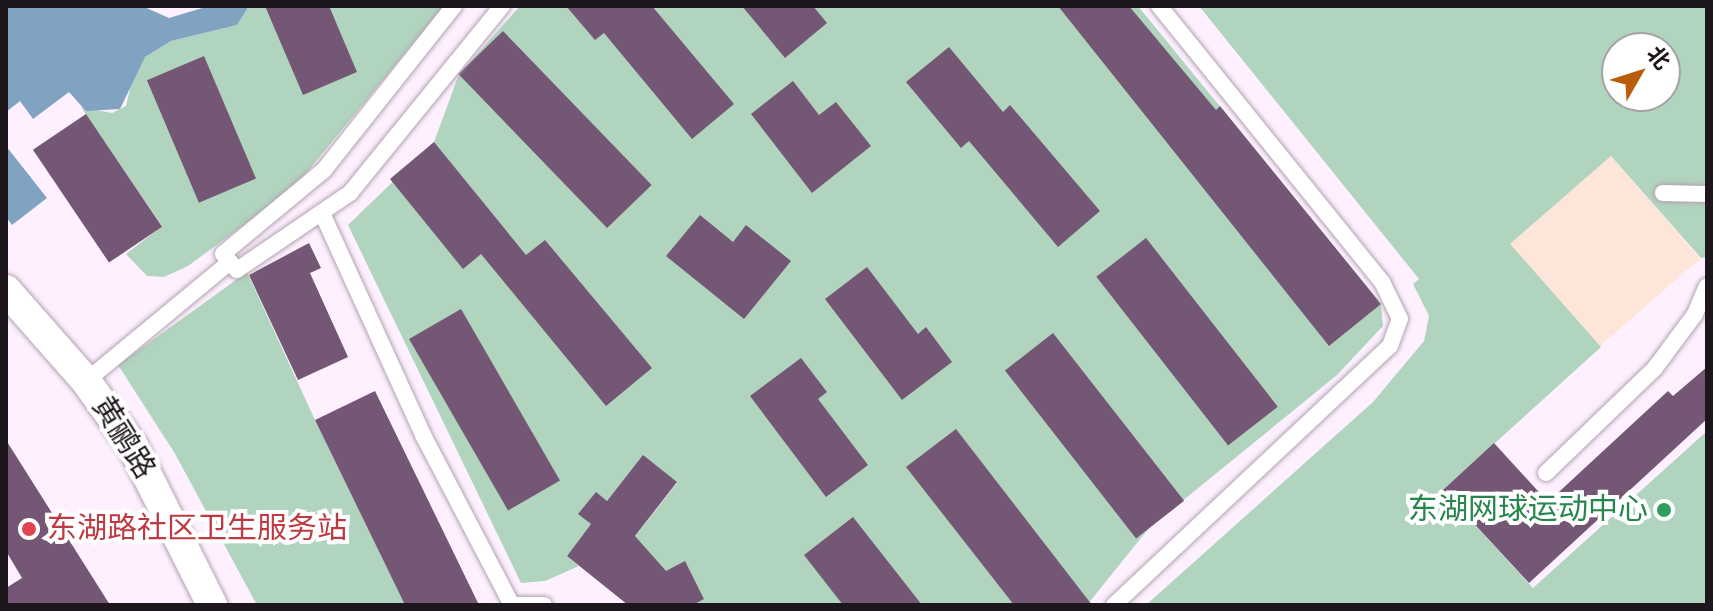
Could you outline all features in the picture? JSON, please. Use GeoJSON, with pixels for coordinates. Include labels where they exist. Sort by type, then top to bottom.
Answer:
{"type":"FeatureCollection","features":[{"type":"Feature","properties":{"kind":"street","name":"黄鹂路"},"geometry":{"type":"LineString","coordinates":[[6,290],[86,381],[133,447],[212,605]]}},
{"type":"Feature","properties":{"kind":"lane"},"geometry":{"type":"LineString","coordinates":[[454,6],[324,170],[223,254],[237,270],[322,213],[369,171],[502,6]]}},
{"type":"Feature","properties":{"kind":"lane"},"geometry":{"type":"LineString","coordinates":[[1114,605],[1390,346],[1400,319],[1382,282],[1159,6]]}},
{"type":"Feature","properties":{"kind":"lane"},"geometry":{"type":"LineString","coordinates":[[1663,193],[1707,194]]}},
{"type":"Feature","properties":{"kind":"lane"},"geometry":{"type":"LineString","coordinates":[[322,213],[423,435],[514,605],[544,605]]}},
{"type":"Feature","properties":{"kind":"lane"},"geometry":{"type":"LineString","coordinates":[[86,381],[230,262]]}},
{"type":"Feature","properties":{"kind":"lane"},"geometry":{"type":"LineString","coordinates":[[1546,473],[1655,368],[1695,314],[1707,286]]}},
{"type":"Feature","properties":{"kind":"shaded area"},"geometry":{"type":"Polygon","coordinates":[[[1611,156],[1700,259],[1598,347],[1509,245],[1611,156]]]}},
{"type":"Feature","properties":{"kind":"green space"},"geometry":{"type":"Polygon","coordinates":[[[249,6],[444,6],[294,188],[188,266],[164,277],[147,276],[126,254],[162,226],[81,107],[112,113],[126,106],[134,71],[145,57],[171,41],[237,25],[249,6]]]}},
{"type":"Feature","properties":{"kind":"green space"},"geometry":{"type":"Polygon","coordinates":[[[520,6],[1138,6],[1381,304],[1383,326],[1337,375],[1149,528],[1087,605],[693,605],[704,599],[685,562],[664,573],[634,538],[677,483],[643,456],[607,501],[596,493],[579,514],[591,524],[567,556],[579,566],[545,581],[521,583],[348,225],[434,142],[459,74],[520,6]]]}},
{"type":"Feature","properties":{"kind":"green space"},"geometry":{"type":"Polygon","coordinates":[[[1199,6],[1707,6],[1707,257],[1701,258],[1611,156],[1510,244],[1601,347],[1443,490],[1533,588],[1707,431],[1707,605],[1146,605],[1373,402],[1424,341],[1429,316],[1413,284],[1419,279],[1199,6]]]}},
{"type":"Feature","properties":{"kind":"green space"},"geometry":{"type":"Polygon","coordinates":[[[247,272],[405,605],[257,605],[174,452],[118,365],[247,272]]]}},
{"type":"Feature","properties":{"kind":"water"},"geometry":{"type":"Polygon","coordinates":[[[6,6],[142,6],[169,18],[209,6],[249,6],[237,25],[171,41],[145,57],[120,109],[86,111],[69,92],[33,119],[20,101],[6,112],[6,6]]]}},
{"type":"Feature","properties":{"kind":"water"},"geometry":{"type":"Polygon","coordinates":[[[6,146],[47,198],[12,225],[6,217],[6,146]]]}},
{"type":"Feature","properties":{"kind":"building"},"geometry":{"type":"Polygon","coordinates":[[[265,6],[329,6],[357,72],[303,95],[265,6]]]}},
{"type":"Feature","properties":{"kind":"building"},"geometry":{"type":"Polygon","coordinates":[[[566,6],[652,6],[734,104],[692,139],[604,33],[595,40],[566,6]]]}},
{"type":"Feature","properties":{"kind":"building"},"geometry":{"type":"Polygon","coordinates":[[[742,6],[813,6],[827,23],[785,58],[742,6]]]}},
{"type":"Feature","properties":{"kind":"building"},"geometry":{"type":"Polygon","coordinates":[[[1058,6],[1129,6],[1216,110],[1220,106],[1381,304],[1329,346],[1058,6]]]}},
{"type":"Feature","properties":{"kind":"building"},"geometry":{"type":"Polygon","coordinates":[[[503,31],[652,185],[607,228],[458,74],[503,31]]]}},
{"type":"Feature","properties":{"kind":"building"},"geometry":{"type":"Polygon","coordinates":[[[949,47],[1003,112],[1010,105],[1100,211],[1058,247],[969,141],[961,148],[906,82],[949,47]]]}},
{"type":"Feature","properties":{"kind":"building"},"geometry":{"type":"Polygon","coordinates":[[[204,56],[256,178],[199,203],[147,80],[204,56]]]}},
{"type":"Feature","properties":{"kind":"building"},"geometry":{"type":"Polygon","coordinates":[[[793,81],[819,115],[836,102],[871,146],[812,193],[751,114],[793,81]]]}},
{"type":"Feature","properties":{"kind":"building"},"geometry":{"type":"Polygon","coordinates":[[[86,114],[162,227],[109,263],[33,150],[86,114]]]}},
{"type":"Feature","properties":{"kind":"building"},"geometry":{"type":"Polygon","coordinates":[[[434,142],[526,255],[545,240],[652,368],[606,406],[481,254],[463,269],[390,179],[434,142]]]}},
{"type":"Feature","properties":{"kind":"building"},"geometry":{"type":"Polygon","coordinates":[[[700,215],[733,242],[746,225],[791,261],[744,319],[666,256],[700,215]]]}},
{"type":"Feature","properties":{"kind":"building"},"geometry":{"type":"Polygon","coordinates":[[[1146,238],[1278,407],[1228,445],[1096,277],[1146,238]]]}},
{"type":"Feature","properties":{"kind":"building"},"geometry":{"type":"Polygon","coordinates":[[[309,243],[321,268],[310,273],[348,357],[298,380],[249,275],[309,243]]]}},
{"type":"Feature","properties":{"kind":"building"},"geometry":{"type":"Polygon","coordinates":[[[867,267],[918,334],[926,327],[952,362],[902,400],[825,299],[867,267]]]}},
{"type":"Feature","properties":{"kind":"building"},"geometry":{"type":"Polygon","coordinates":[[[461,309],[560,480],[508,510],[409,339],[461,309]]]}},
{"type":"Feature","properties":{"kind":"building"},"geometry":{"type":"Polygon","coordinates":[[[1053,333],[1184,501],[1136,538],[1005,371],[1053,333]]]}},
{"type":"Feature","properties":{"kind":"building"},"geometry":{"type":"Polygon","coordinates":[[[801,358],[827,392],[818,399],[868,465],[826,497],[750,396],[801,358]]]}},
{"type":"Feature","properties":{"kind":"building"},"geometry":{"type":"Polygon","coordinates":[[[1707,367],[1707,419],[1529,583],[1443,490],[1494,443],[1548,502],[1668,391],[1673,396],[1707,367]]]}},
{"type":"Feature","properties":{"kind":"building"},"geometry":{"type":"Polygon","coordinates":[[[375,391],[479,605],[405,605],[315,420],[375,391]]]}},
{"type":"Feature","properties":{"kind":"building"},"geometry":{"type":"Polygon","coordinates":[[[956,429],[1092,605],[1014,605],[906,467],[956,429]]]}},
{"type":"Feature","properties":{"kind":"building"},"geometry":{"type":"Polygon","coordinates":[[[6,440],[110,605],[6,605],[6,588],[22,578],[6,551],[6,440]]]}},
{"type":"Feature","properties":{"kind":"building"},"geometry":{"type":"Polygon","coordinates":[[[643,455],[677,482],[635,536],[666,571],[685,561],[704,599],[693,605],[628,605],[567,556],[591,524],[578,514],[596,492],[607,501],[643,455]]]}},
{"type":"Feature","properties":{"kind":"building"},"geometry":{"type":"Polygon","coordinates":[[[853,517],[922,605],[843,605],[804,555],[853,517]]]}},
{"type":"Feature","properties":{"kind":"place","name":"东湖网球运动中心"},"geometry":{"type":"Point","coordinates":[1664,510]}},
{"type":"Feature","properties":{"kind":"place","name":"东湖路社区卫生服务站"},"geometry":{"type":"Point","coordinates":[29,529]}}]}
